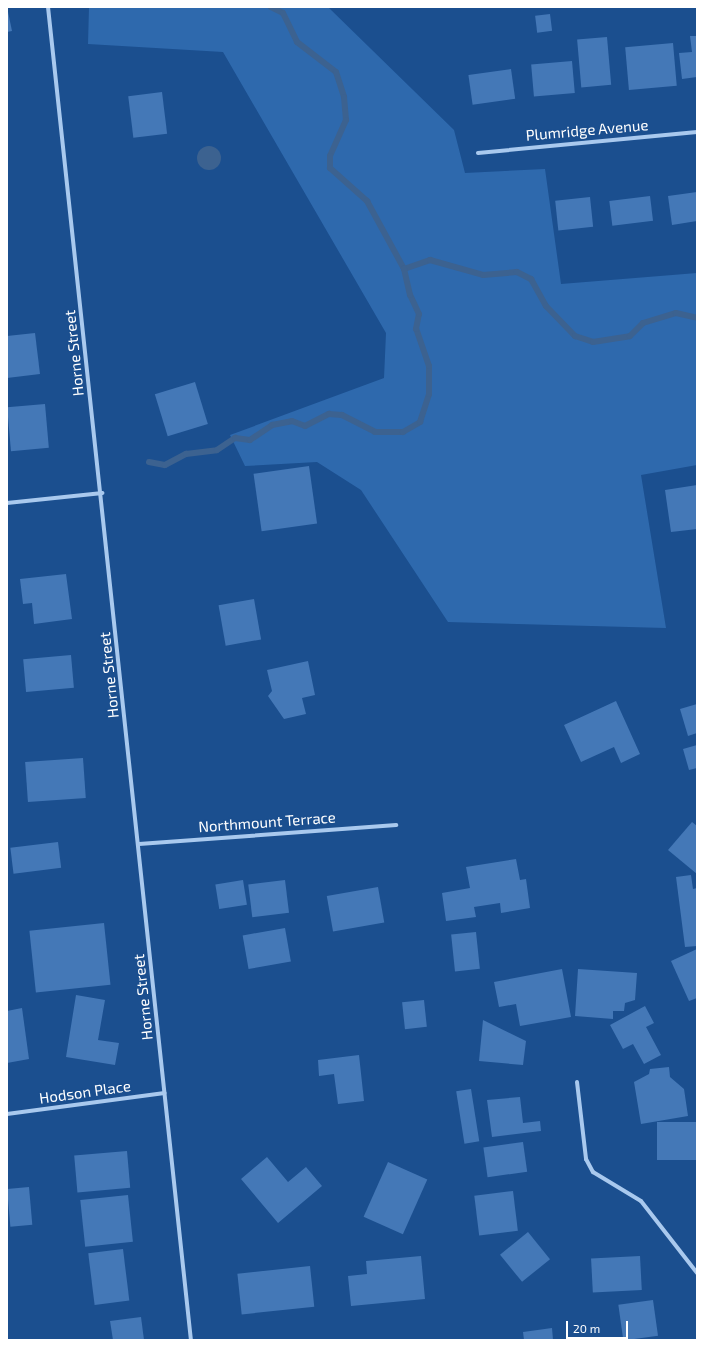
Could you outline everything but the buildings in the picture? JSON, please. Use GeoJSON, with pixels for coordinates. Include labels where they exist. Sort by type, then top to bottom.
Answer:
{"type":"FeatureCollection","features":[{"type":"Feature","properties":{"kind":"street","name":"Horne Street"},"geometry":{"type":"LineString","coordinates":[[48,7],[102,493],[191,1340]]}},
{"type":"Feature","properties":{"kind":"street","name":"Plumridge Avenue"},"geometry":{"type":"LineString","coordinates":[[478,152],[697,132]]}},
{"type":"Feature","properties":{"kind":"street"},"geometry":{"type":"LineString","coordinates":[[7,502],[102,493]]}},
{"type":"Feature","properties":{"kind":"street","name":"Northmount Terrace"},"geometry":{"type":"LineString","coordinates":[[139,844],[396,825]]}},
{"type":"Feature","properties":{"kind":"street"},"geometry":{"type":"LineString","coordinates":[[577,1082],[586,1159],[593,1172],[641,1201],[697,1273]]}},
{"type":"Feature","properties":{"kind":"street","name":"Hodson Place"},"geometry":{"type":"LineString","coordinates":[[7,1114],[165,1093]]}},
{"type":"Feature","properties":{"kind":"shaded area"},"geometry":{"type":"Polygon","coordinates":[[[89,7],[328,7],[454,130],[465,173],[545,169],[561,284],[697,273],[697,465],[641,475],[666,628],[448,622],[361,490],[317,462],[245,466],[230,435],[384,378],[386,333],[223,52],[88,44],[89,7]]]}},
{"type":"Feature","properties":{"kind":"shaded area"},"geometry":{"type":"Polygon","coordinates":[[[209,146],[218,149],[221,158],[218,167],[209,170],[200,167],[197,158],[200,149],[209,146]]]}},
{"type":"Feature","properties":{"kind":"waterway"},"geometry":{"type":"LineString","coordinates":[[271,7],[283,13],[297,42],[336,72],[344,97],[346,120],[330,156],[330,168],[367,201],[404,269],[430,260],[483,275],[517,272],[531,279],[546,306],[575,336],[593,342],[630,336],[643,323],[676,313],[697,318]]}},
{"type":"Feature","properties":{"kind":"waterway"},"geometry":{"type":"LineString","coordinates":[[149,462],[165,465],[186,454],[217,450],[235,438],[250,440],[272,425],[292,421],[305,426],[329,414],[342,415],[375,432],[403,432],[420,422],[429,394],[429,366],[416,329],[419,314],[410,295],[404,269]]}}]}
